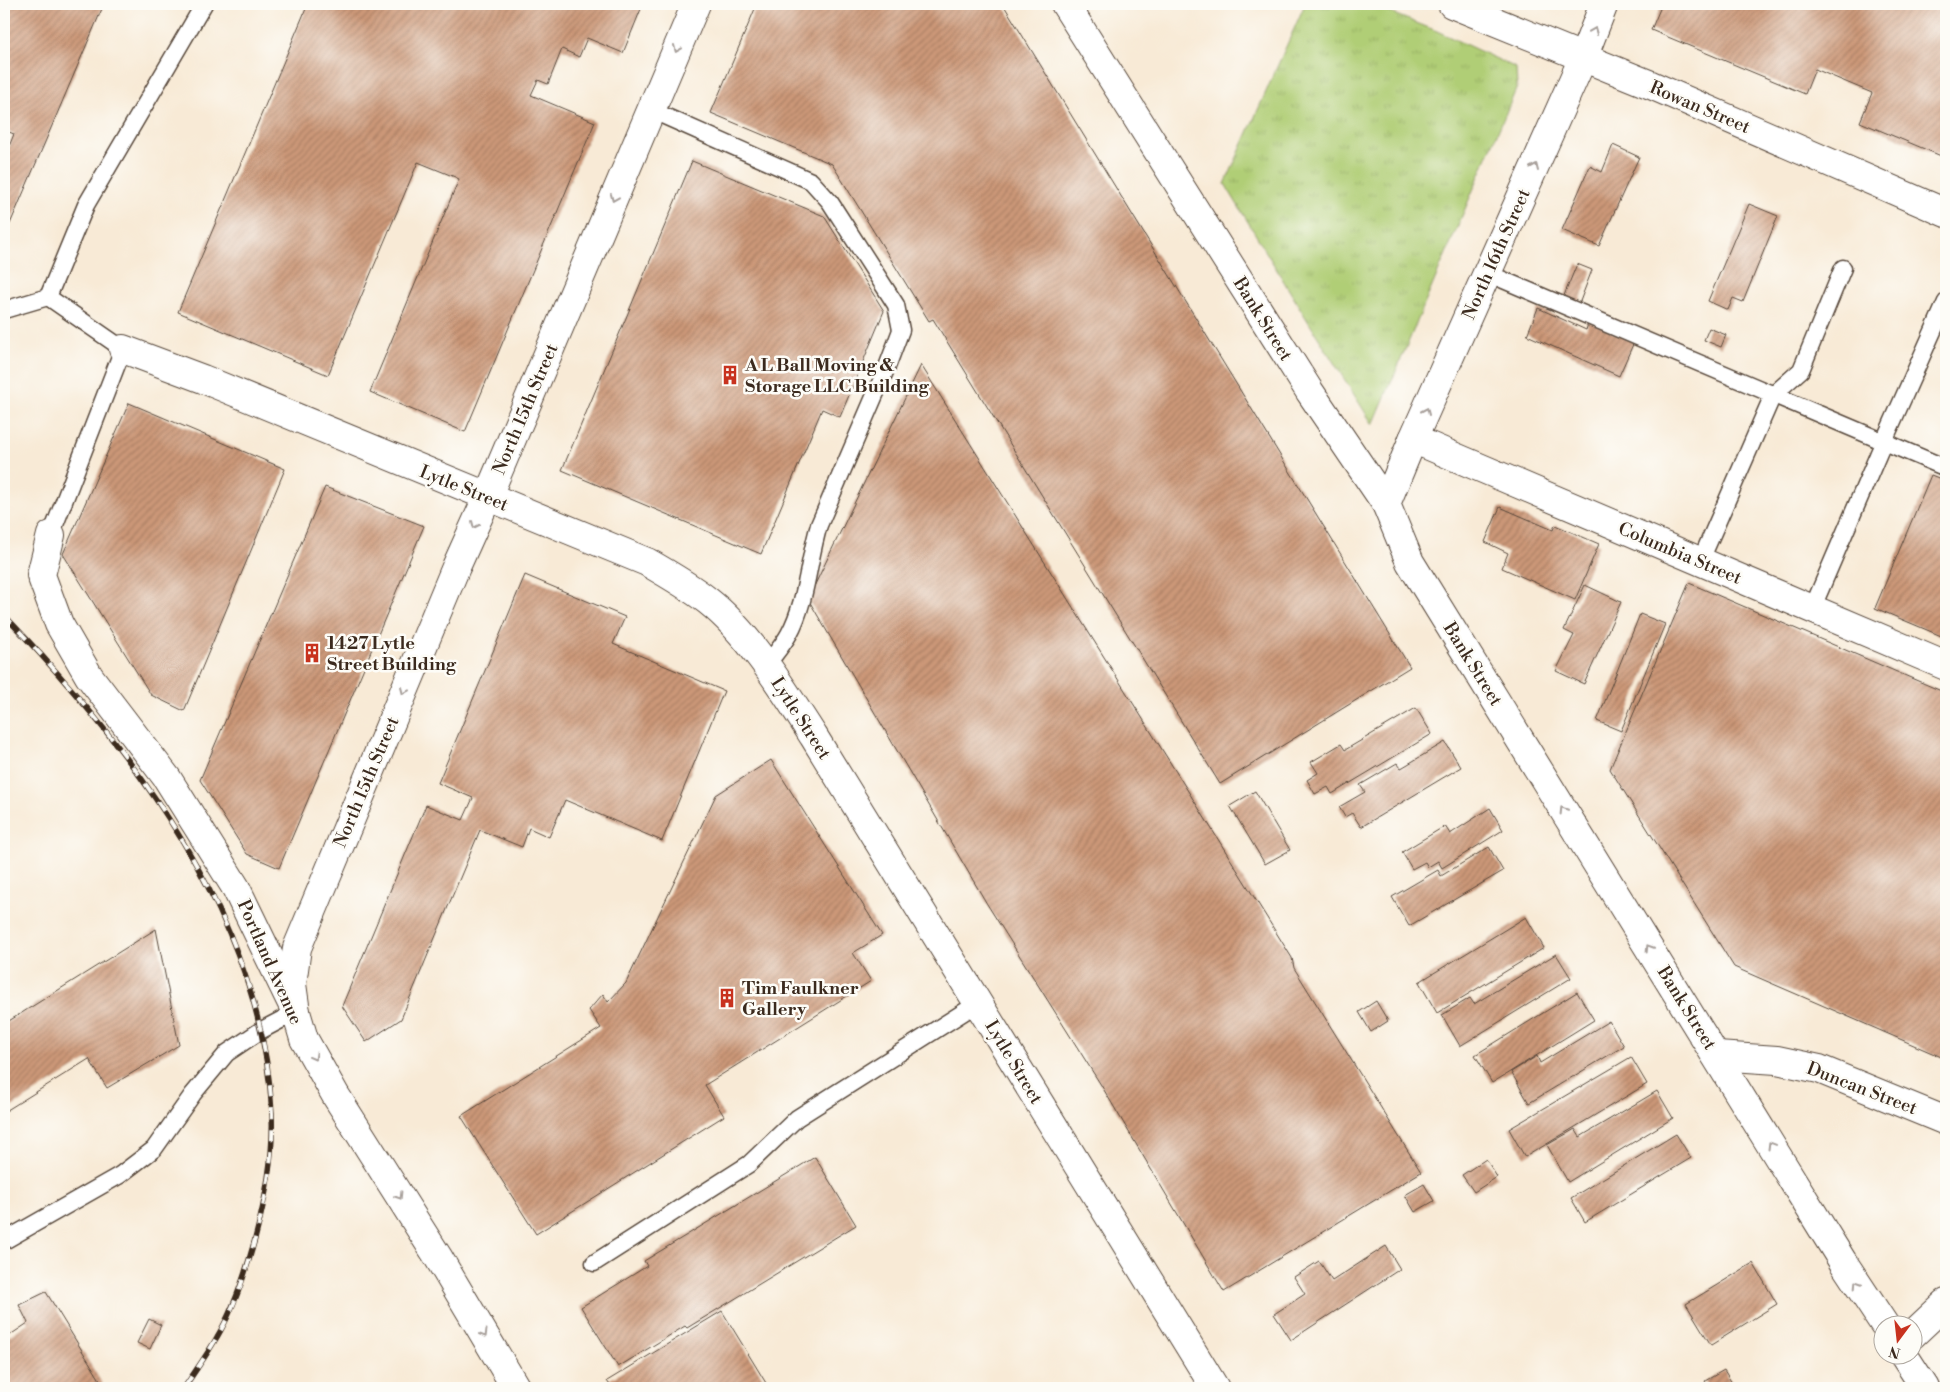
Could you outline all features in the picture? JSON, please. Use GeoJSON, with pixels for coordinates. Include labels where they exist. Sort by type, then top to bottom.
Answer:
{"type":"FeatureCollection","features":[{"type":"Feature","properties":{"kind":"street","name":"North 15th Street"},"geometry":{"type":"LineString","coordinates":[[296,1012],[292,984],[297,948],[456,567],[696,4]]}},
{"type":"Feature","properties":{"kind":"street","name":"Bank Street"},"geometry":{"type":"LineString","coordinates":[[1065,4],[1310,392],[1386,504],[1410,562],[1843,1262],[1877,1314]]}},
{"type":"Feature","properties":{"kind":"street","name":"Rowan Street"},"geometry":{"type":"LineString","coordinates":[[1452,4],[1651,85],[1946,213]]}},
{"type":"Feature","properties":{"kind":"street","name":"North 16th Street"},"geometry":{"type":"LineString","coordinates":[[1386,504],[1413,439],[1583,58],[1604,4]]}},
{"type":"Feature","properties":{"kind":"street","name":"Lytle Street"},"geometry":{"type":"LineString","coordinates":[[123,349],[203,379],[487,498],[647,562],[674,577],[709,601],[732,623],[776,677],[1215,1388]]}},
{"type":"Feature","properties":{"kind":"street","name":"Columbia Street"},"geometry":{"type":"LineString","coordinates":[[1413,439],[1946,666]]}},
{"type":"Feature","properties":{"kind":"street","name":"Portland Avenue"},"geometry":{"type":"LineString","coordinates":[[51,535],[41,575],[59,624],[89,676],[167,778],[236,888],[296,1012],[304,1039],[336,1096],[438,1257],[516,1388]]}},
{"type":"Feature","properties":{"kind":"street","name":"Duncan Street"},"geometry":{"type":"LineString","coordinates":[[1717,1056],[1777,1060],[1819,1069],[1946,1121]]}},
{"type":"Feature","properties":{"kind":"street"},"geometry":{"type":"LineString","coordinates":[[1922,1326],[1946,1303]]}},
{"type":"Feature","properties":{"kind":"street"},"geometry":{"type":"LineString","coordinates":[[1909,1364],[1925,1388]]}},
{"type":"Feature","properties":{"kind":"lane"},"geometry":{"type":"LineString","coordinates":[[48,297],[86,205],[204,4]]}},
{"type":"Feature","properties":{"kind":"lane"},"geometry":{"type":"LineString","coordinates":[[651,110],[811,181],[830,202],[896,305],[901,330],[888,367],[819,526],[798,613],[789,635],[766,666]]}},
{"type":"Feature","properties":{"kind":"lane"},"geometry":{"type":"LineString","coordinates":[[1700,562],[1773,395],[1801,370],[1843,268]]}},
{"type":"Feature","properties":{"kind":"lane"},"geometry":{"type":"LineString","coordinates":[[1488,273],[1946,468]]}},
{"type":"Feature","properties":{"kind":"lane"},"geometry":{"type":"LineString","coordinates":[[4,310],[48,297]]}},
{"type":"Feature","properties":{"kind":"lane"},"geometry":{"type":"LineString","coordinates":[[48,297],[123,349],[51,535]]}},
{"type":"Feature","properties":{"kind":"lane"},"geometry":{"type":"LineString","coordinates":[[1812,609],[1946,302]]}},
{"type":"Feature","properties":{"kind":"lane"},"geometry":{"type":"LineString","coordinates":[[594,1263],[749,1164],[797,1118],[978,1003]]}},
{"type":"Feature","properties":{"kind":"lane"},"geometry":{"type":"LineString","coordinates":[[4,1242],[120,1175],[154,1149],[193,1094],[227,1053],[260,1031],[296,1012]]}},
{"type":"Feature","properties":{"kind":"green space"},"geometry":{"type":"Polygon","coordinates":[[[1305,4],[1368,4],[1437,31],[1516,68],[1517,87],[1373,425],[1225,184],[1305,4]]]}},
{"type":"Feature","properties":{"kind":"building"},"geometry":{"type":"Polygon","coordinates":[[[5,4],[104,4],[10,224],[4,222],[4,159],[14,134],[4,130],[5,4]]]}},
{"type":"Feature","properties":{"kind":"building"},"geometry":{"type":"Polygon","coordinates":[[[308,4],[643,4],[623,53],[587,38],[579,57],[562,49],[548,84],[538,80],[531,95],[595,122],[465,432],[370,392],[459,179],[455,177],[418,162],[328,375],[178,312],[308,4]]]}},
{"type":"Feature","properties":{"kind":"building"},"geometry":{"type":"Polygon","coordinates":[[[757,4],[1003,4],[1410,667],[1220,784],[933,319],[929,321],[832,164],[711,113],[757,4]]]}},
{"type":"Feature","properties":{"kind":"building"},"geometry":{"type":"Polygon","coordinates":[[[1662,4],[1946,4],[1946,158],[1860,122],[1872,93],[1815,69],[1805,94],[1651,30],[1662,4]]]}},
{"type":"Feature","properties":{"kind":"building"},"geometry":{"type":"Polygon","coordinates":[[[1613,145],[1639,157],[1599,246],[1562,230],[1590,166],[1602,172],[1613,145]]]}},
{"type":"Feature","properties":{"kind":"building","name":"A L Ball Moving & Storage LLC Building"},"geometry":{"type":"Polygon","coordinates":[[[692,161],[824,216],[884,311],[840,417],[822,409],[761,554],[562,470],[692,161]]]}},
{"type":"Feature","properties":{"kind":"building"},"geometry":{"type":"Polygon","coordinates":[[[1749,204],[1778,216],[1743,302],[1733,298],[1728,310],[1708,301],[1749,204]]]}},
{"type":"Feature","properties":{"kind":"building"},"geometry":{"type":"Polygon","coordinates":[[[1577,264],[1592,270],[1579,304],[1563,298],[1577,264]]]}},
{"type":"Feature","properties":{"kind":"building"},"geometry":{"type":"Polygon","coordinates":[[[1538,308],[1586,330],[1589,321],[1634,342],[1619,376],[1527,335],[1538,308]]]}},
{"type":"Feature","properties":{"kind":"building"},"geometry":{"type":"Polygon","coordinates":[[[1709,328],[1726,335],[1721,347],[1704,340],[1709,328]]]}},
{"type":"Feature","properties":{"kind":"building"},"geometry":{"type":"Polygon","coordinates":[[[921,365],[1292,958],[1294,968],[1421,1172],[1224,1292],[1101,1085],[987,904],[808,599],[921,365]]]}},
{"type":"Feature","properties":{"kind":"building"},"geometry":{"type":"Polygon","coordinates":[[[129,403],[285,469],[184,711],[151,695],[63,554],[129,403]]]}},
{"type":"Feature","properties":{"kind":"building"},"geometry":{"type":"Polygon","coordinates":[[[1931,475],[1946,481],[1946,638],[1875,608],[1931,475]]]}},
{"type":"Feature","properties":{"kind":"building","name":"1427 Lytle Street Building"},"geometry":{"type":"Polygon","coordinates":[[[325,487],[424,526],[279,868],[247,854],[200,780],[325,487]]]}},
{"type":"Feature","properties":{"kind":"building"},"geometry":{"type":"Polygon","coordinates":[[[1500,507],[1553,530],[1555,525],[1599,544],[1575,600],[1502,568],[1508,553],[1485,542],[1500,507]]]}},
{"type":"Feature","properties":{"kind":"building"},"geometry":{"type":"Polygon","coordinates":[[[525,575],[625,617],[613,644],[724,691],[662,841],[565,800],[549,837],[529,828],[522,847],[480,830],[401,1019],[366,1042],[342,1006],[426,805],[463,820],[473,798],[438,783],[525,575]]]}},
{"type":"Feature","properties":{"kind":"building"},"geometry":{"type":"Polygon","coordinates":[[[1689,583],[1946,693],[1946,1059],[1734,967],[1610,769],[1689,583]]]}},
{"type":"Feature","properties":{"kind":"building"},"geometry":{"type":"Polygon","coordinates":[[[1585,585],[1621,602],[1584,684],[1556,671],[1574,635],[1564,630],[1585,585]]]}},
{"type":"Feature","properties":{"kind":"building"},"geometry":{"type":"Polygon","coordinates":[[[1640,614],[1665,624],[1621,731],[1597,721],[1640,614]]]}},
{"type":"Feature","properties":{"kind":"building"},"geometry":{"type":"Polygon","coordinates":[[[1416,708],[1432,734],[1332,794],[1328,787],[1315,794],[1307,780],[1318,773],[1311,762],[1341,744],[1345,750],[1416,708]]]}},
{"type":"Feature","properties":{"kind":"building"},"geometry":{"type":"Polygon","coordinates":[[[1445,742],[1461,767],[1361,827],[1352,813],[1345,817],[1339,807],[1365,792],[1360,785],[1397,763],[1401,768],[1403,767],[1445,742]]]}},
{"type":"Feature","properties":{"kind":"building","name":"Tim Faulkner Gallery"},"geometry":{"type":"Polygon","coordinates":[[[771,760],[882,935],[853,953],[871,981],[705,1085],[724,1116],[536,1234],[461,1116],[601,1028],[589,1010],[603,994],[608,1002],[626,983],[716,795],[771,760]]]}},
{"type":"Feature","properties":{"kind":"building"},"geometry":{"type":"Polygon","coordinates":[[[1255,791],[1290,850],[1265,864],[1230,806],[1255,791]]]}},
{"type":"Feature","properties":{"kind":"building"},"geometry":{"type":"Polygon","coordinates":[[[1490,808],[1503,830],[1442,868],[1438,861],[1428,867],[1425,862],[1412,869],[1402,852],[1445,826],[1450,834],[1490,808]]]}},
{"type":"Feature","properties":{"kind":"building"},"geometry":{"type":"Polygon","coordinates":[[[1489,847],[1503,871],[1409,926],[1392,897],[1438,870],[1441,876],[1489,847]]]}},
{"type":"Feature","properties":{"kind":"building"},"geometry":{"type":"Polygon","coordinates":[[[1526,917],[1544,948],[1437,1013],[1419,982],[1526,917]]]}},
{"type":"Feature","properties":{"kind":"building"},"geometry":{"type":"Polygon","coordinates":[[[156,929],[179,1045],[107,1088],[89,1059],[4,1112],[4,1024],[156,929]]]}},
{"type":"Feature","properties":{"kind":"building"},"geometry":{"type":"Polygon","coordinates":[[[1556,954],[1571,978],[1460,1046],[1442,1015],[1470,998],[1474,1004],[1556,954]]]}},
{"type":"Feature","properties":{"kind":"building"},"geometry":{"type":"Polygon","coordinates":[[[1577,992],[1594,1020],[1492,1083],[1475,1055],[1577,992]]]}},
{"type":"Feature","properties":{"kind":"building"},"geometry":{"type":"Polygon","coordinates":[[[1376,1001],[1388,1021],[1371,1032],[1359,1012],[1376,1001]]]}},
{"type":"Feature","properties":{"kind":"building"},"geometry":{"type":"Polygon","coordinates":[[[1609,1021],[1624,1046],[1529,1103],[1511,1072],[1537,1056],[1540,1063],[1609,1021]]]}},
{"type":"Feature","properties":{"kind":"building"},"geometry":{"type":"Polygon","coordinates":[[[1631,1057],[1647,1084],[1525,1157],[1509,1129],[1631,1057]]]}},
{"type":"Feature","properties":{"kind":"building"},"geometry":{"type":"Polygon","coordinates":[[[1657,1091],[1673,1118],[1568,1182],[1547,1145],[1575,1129],[1580,1137],[1657,1091]]]}},
{"type":"Feature","properties":{"kind":"building"},"geometry":{"type":"Polygon","coordinates":[[[1676,1134],[1691,1158],[1585,1222],[1571,1198],[1676,1134]]]}},
{"type":"Feature","properties":{"kind":"building"},"geometry":{"type":"Polygon","coordinates":[[[815,1157],[856,1225],[687,1328],[685,1326],[618,1367],[581,1307],[647,1266],[644,1261],[815,1157]]]}},
{"type":"Feature","properties":{"kind":"building"},"geometry":{"type":"Polygon","coordinates":[[[1486,1159],[1497,1177],[1474,1192],[1462,1175],[1486,1159]]]}},
{"type":"Feature","properties":{"kind":"building"},"geometry":{"type":"Polygon","coordinates":[[[1424,1184],[1434,1201],[1415,1212],[1405,1195],[1424,1184]]]}},
{"type":"Feature","properties":{"kind":"building"},"geometry":{"type":"Polygon","coordinates":[[[1386,1246],[1400,1269],[1291,1340],[1274,1314],[1305,1294],[1294,1277],[1319,1261],[1332,1281],[1386,1246]]]}},
{"type":"Feature","properties":{"kind":"building"},"geometry":{"type":"Polygon","coordinates":[[[1753,1263],[1777,1304],[1711,1345],[1686,1304],[1753,1263]]]}},
{"type":"Feature","properties":{"kind":"building"},"geometry":{"type":"Polygon","coordinates":[[[46,1292],[105,1388],[4,1388],[4,1339],[28,1323],[19,1305],[46,1292]]]}},
{"type":"Feature","properties":{"kind":"building"},"geometry":{"type":"Polygon","coordinates":[[[722,1311],[769,1388],[612,1388],[607,1381],[722,1311]]]}},
{"type":"Feature","properties":{"kind":"building"},"geometry":{"type":"Polygon","coordinates":[[[149,1319],[161,1325],[150,1349],[137,1343],[149,1319]]]}},
{"type":"Feature","properties":{"kind":"building"},"geometry":{"type":"Polygon","coordinates":[[[1724,1370],[1735,1388],[1709,1388],[1705,1381],[1724,1370]]]}},
{"type":"Feature","properties":{"kind":"railway"},"geometry":{"type":"LineString","coordinates":[[4,615],[52,667],[99,723],[143,781],[183,842],[217,906],[244,972],[263,1041],[272,1113],[272,1145],[263,1208],[248,1264],[229,1314],[213,1344],[184,1388]]}},
{"type":"Feature","properties":{"kind":"place","name":"A L Ball Moving & Storage LLC Building"},"geometry":{"type":"Point","coordinates":[730,375]}},
{"type":"Feature","properties":{"kind":"place","name":"1427 Lytle Street Building"},"geometry":{"type":"Point","coordinates":[312,653]}},
{"type":"Feature","properties":{"kind":"place","name":"Tim Faulkner Gallery"},"geometry":{"type":"Point","coordinates":[727,998]}}]}
